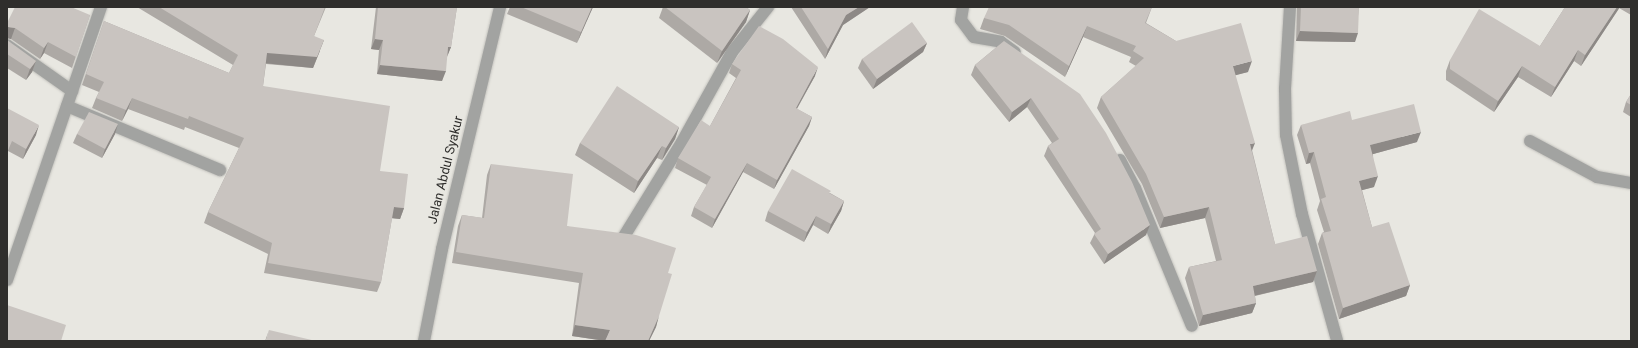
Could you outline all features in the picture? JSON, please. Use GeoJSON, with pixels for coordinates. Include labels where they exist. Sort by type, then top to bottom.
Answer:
{"type":"FeatureCollection","features":[{"type":"Feature","properties":{"kind":"street"},"geometry":{"type":"LineString","coordinates":[[7,280],[101,7]]}},
{"type":"Feature","properties":{"kind":"street","name":"Jalan Abdul Syakur"},"geometry":{"type":"LineString","coordinates":[[424,341],[442,249],[500,7]]}},
{"type":"Feature","properties":{"kind":"street"},"geometry":{"type":"LineString","coordinates":[[623,238],[682,142],[732,52],[768,7]]}},
{"type":"Feature","properties":{"kind":"street"},"geometry":{"type":"LineString","coordinates":[[963,7],[961,20],[974,37],[1001,42],[1027,59]]}},
{"type":"Feature","properties":{"kind":"street"},"geometry":{"type":"LineString","coordinates":[[1290,7],[1285,89],[1286,135],[1302,214],[1337,340]]}},
{"type":"Feature","properties":{"kind":"street"},"geometry":{"type":"LineString","coordinates":[[7,45],[72,91]]}},
{"type":"Feature","properties":{"kind":"street"},"geometry":{"type":"LineString","coordinates":[[68,106],[220,170]]}},
{"type":"Feature","properties":{"kind":"street"},"geometry":{"type":"LineString","coordinates":[[1530,140],[1597,177],[1631,183]]}},
{"type":"Feature","properties":{"kind":"street"},"geometry":{"type":"LineString","coordinates":[[1115,151],[1135,188],[1192,326]]}},
{"type":"Feature","properties":{"kind":"building"},"geometry":{"type":"Polygon","coordinates":[[[15,7],[71,7],[90,15],[76,57],[48,42],[44,48],[15,28],[7,28],[7,23],[15,7]]]}},
{"type":"Feature","properties":{"kind":"building"},"geometry":{"type":"Polygon","coordinates":[[[159,7],[325,7],[314,36],[324,40],[317,57],[267,53],[263,86],[390,106],[380,171],[408,174],[404,208],[394,207],[381,282],[268,263],[272,243],[208,212],[244,138],[189,116],[188,119],[132,98],[126,110],[96,98],[104,82],[86,74],[104,21],[229,73],[238,55],[159,7]]]}},
{"type":"Feature","properties":{"kind":"building"},"geometry":{"type":"Polygon","coordinates":[[[378,7],[457,7],[451,47],[448,47],[446,71],[380,65],[383,40],[375,39],[378,7]]]}},
{"type":"Feature","properties":{"kind":"building"},"geometry":{"type":"Polygon","coordinates":[[[521,7],[592,7],[581,32],[521,7]]]}},
{"type":"Feature","properties":{"kind":"building"},"geometry":{"type":"Polygon","coordinates":[[[665,7],[746,7],[750,10],[722,51],[665,7]]]}},
{"type":"Feature","properties":{"kind":"building"},"geometry":{"type":"Polygon","coordinates":[[[801,7],[859,7],[846,15],[828,49],[801,7]]]}},
{"type":"Feature","properties":{"kind":"building"},"geometry":{"type":"Polygon","coordinates":[[[989,7],[1152,7],[1145,23],[1176,41],[1241,23],[1252,61],[1233,66],[1255,143],[1250,144],[1275,244],[1307,236],[1317,271],[1253,286],[1256,303],[1203,315],[1189,267],[1222,260],[1209,207],[1164,217],[1146,174],[1101,97],[1144,58],[1133,51],[1136,46],[1087,26],[1069,66],[1009,25],[984,18],[989,7]]]}},
{"type":"Feature","properties":{"kind":"building"},"geometry":{"type":"Polygon","coordinates":[[[1301,7],[1359,7],[1358,33],[1300,31],[1301,7]]]}},
{"type":"Feature","properties":{"kind":"building"},"geometry":{"type":"Polygon","coordinates":[[[1565,7],[1617,7],[1585,55],[1578,50],[1555,87],[1522,66],[1498,101],[1450,69],[1450,60],[1479,9],[1540,46],[1565,7]]]}},
{"type":"Feature","properties":{"kind":"building"},"geometry":{"type":"Polygon","coordinates":[[[912,22],[927,43],[877,79],[862,59],[912,22]]]}},
{"type":"Feature","properties":{"kind":"building"},"geometry":{"type":"Polygon","coordinates":[[[759,26],[783,39],[818,67],[796,108],[812,117],[777,180],[747,163],[715,219],[694,207],[711,177],[678,158],[701,120],[710,126],[741,70],[732,64],[759,26]]]}},
{"type":"Feature","properties":{"kind":"building"},"geometry":{"type":"Polygon","coordinates":[[[7,40],[36,61],[30,69],[7,54],[7,40]]]}},
{"type":"Feature","properties":{"kind":"building"},"geometry":{"type":"Polygon","coordinates":[[[1004,41],[1080,94],[1106,133],[1132,182],[1150,225],[1108,254],[1094,234],[1101,229],[1048,146],[1059,139],[1031,98],[1012,112],[975,65],[1004,41]]]}},
{"type":"Feature","properties":{"kind":"building"},"geometry":{"type":"Polygon","coordinates":[[[617,86],[679,127],[666,148],[662,146],[638,181],[580,143],[617,86]]]}},
{"type":"Feature","properties":{"kind":"building"},"geometry":{"type":"Polygon","coordinates":[[[1631,94],[1631,105],[1626,102],[1631,94]]]}},
{"type":"Feature","properties":{"kind":"building"},"geometry":{"type":"Polygon","coordinates":[[[1414,104],[1421,132],[1370,145],[1378,176],[1359,181],[1372,227],[1389,222],[1410,285],[1343,308],[1322,233],[1331,231],[1321,199],[1326,197],[1314,152],[1309,153],[1301,125],[1350,111],[1352,120],[1414,104]]]}},
{"type":"Feature","properties":{"kind":"building"},"geometry":{"type":"Polygon","coordinates":[[[7,108],[39,125],[26,149],[12,141],[7,153],[7,108]]]}},
{"type":"Feature","properties":{"kind":"building"},"geometry":{"type":"Polygon","coordinates":[[[89,112],[118,124],[105,149],[77,134],[89,112]]]}},
{"type":"Feature","properties":{"kind":"building"},"geometry":{"type":"Polygon","coordinates":[[[491,164],[573,174],[567,226],[636,235],[676,248],[668,273],[672,274],[659,316],[648,341],[605,341],[610,330],[575,325],[583,273],[456,252],[462,215],[484,218],[491,164]]]}},
{"type":"Feature","properties":{"kind":"building"},"geometry":{"type":"Polygon","coordinates":[[[792,169],[831,191],[829,193],[844,201],[831,224],[816,216],[807,232],[768,211],[792,169]]]}},
{"type":"Feature","properties":{"kind":"building"},"geometry":{"type":"Polygon","coordinates":[[[7,305],[66,325],[61,341],[7,341],[7,305]]]}},
{"type":"Feature","properties":{"kind":"building"},"geometry":{"type":"Polygon","coordinates":[[[269,330],[316,341],[266,341],[269,330]]]}}]}
